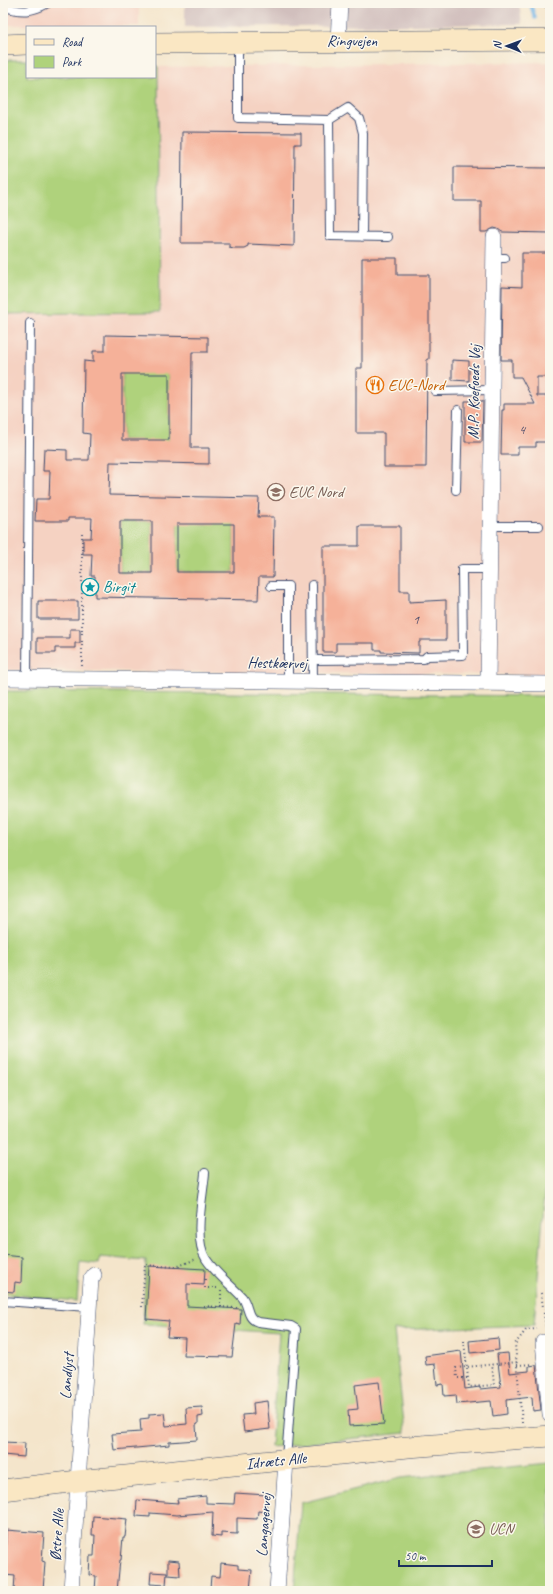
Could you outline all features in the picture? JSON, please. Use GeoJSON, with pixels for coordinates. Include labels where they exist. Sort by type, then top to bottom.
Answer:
{"type":"FeatureCollection","features":[{"type":"Feature","properties":{"kind":"street"},"geometry":{"type":"LineString","coordinates":[[338,41],[340,3]]}},
{"type":"Feature","properties":{"kind":"street","name":"Ringvejen"},"geometry":{"type":"LineString","coordinates":[[156,43],[550,40]]}},
{"type":"Feature","properties":{"kind":"street"},"geometry":{"type":"LineString","coordinates":[[3,45],[26,44]]}},
{"type":"Feature","properties":{"kind":"street","name":"M.P. Koefoeds Vej"},"geometry":{"type":"LineString","coordinates":[[488,683],[492,390],[499,258],[494,237]]}},
{"type":"Feature","properties":{"kind":"street","name":"Hestkærvej"},"geometry":{"type":"LineString","coordinates":[[3,678],[550,684]]}},
{"type":"Feature","properties":{"kind":"street","name":"Landlyst"},"geometry":{"type":"LineString","coordinates":[[78,1480],[91,1279],[94,1275]]}},
{"type":"Feature","properties":{"kind":"street"},"geometry":{"type":"LineString","coordinates":[[544,1335],[550,1414]]}},
{"type":"Feature","properties":{"kind":"street","name":"Idræts Alle"},"geometry":{"type":"LineString","coordinates":[[3,1490],[78,1480],[408,1447],[550,1436]]}},
{"type":"Feature","properties":{"kind":"street","name":"Langagervej"},"geometry":{"type":"LineString","coordinates":[[277,1591],[286,1460]]}},
{"type":"Feature","properties":{"kind":"street","name":"Østre Alle"},"geometry":{"type":"LineString","coordinates":[[71,1591],[78,1480]]}},
{"type":"Feature","properties":{"kind":"lane"},"geometry":{"type":"LineString","coordinates":[[3,6],[15,11],[36,10],[48,3]]}},
{"type":"Feature","properties":{"kind":"lane"},"geometry":{"type":"LineString","coordinates":[[238,42],[238,118],[329,120],[348,108],[359,118],[363,133],[362,237]]}},
{"type":"Feature","properties":{"kind":"lane"},"geometry":{"type":"LineString","coordinates":[[329,120],[330,236],[388,237]]}},
{"type":"Feature","properties":{"kind":"lane"},"geometry":{"type":"LineString","coordinates":[[27,678],[30,323]]}},
{"type":"Feature","properties":{"kind":"lane"},"geometry":{"type":"LineString","coordinates":[[435,391],[492,390]]}},
{"type":"Feature","properties":{"kind":"lane"},"geometry":{"type":"LineString","coordinates":[[456,490],[458,410]]}},
{"type":"Feature","properties":{"kind":"lane"},"geometry":{"type":"LineString","coordinates":[[490,526],[539,526]]}},
{"type":"Feature","properties":{"kind":"lane"},"geometry":{"type":"LineString","coordinates":[[312,660],[424,659],[426,656],[463,656],[462,569],[490,569]]}},
{"type":"Feature","properties":{"kind":"lane"},"geometry":{"type":"LineString","coordinates":[[312,585],[313,681]]}},
{"type":"Feature","properties":{"kind":"lane"},"geometry":{"type":"LineString","coordinates":[[271,586],[288,586],[288,681]]}},
{"type":"Feature","properties":{"kind":"lane"},"geometry":{"type":"LineString","coordinates":[[205,1173],[200,1226],[200,1237],[204,1255],[212,1267],[243,1298],[249,1315],[255,1322],[291,1326],[296,1329],[286,1460]]}},
{"type":"Feature","properties":{"kind":"lane"},"geometry":{"type":"LineString","coordinates":[[3,1301],[89,1308]]}},
{"type":"Feature","properties":{"kind":"path"},"geometry":{"type":"LineString","coordinates":[[82,531],[82,678]]}},
{"type":"Feature","properties":{"kind":"path"},"geometry":{"type":"LineString","coordinates":[[142,1307],[145,1265],[176,1267],[204,1255]]}},
{"type":"Feature","properties":{"kind":"path"},"geometry":{"type":"LineString","coordinates":[[221,1288],[221,1307]]}},
{"type":"Feature","properties":{"kind":"path"},"geometry":{"type":"LineString","coordinates":[[541,1293],[544,1335]]}},
{"type":"Feature","properties":{"kind":"path"},"geometry":{"type":"LineString","coordinates":[[204,1306],[241,1308],[247,1306]]}},
{"type":"Feature","properties":{"kind":"path"},"geometry":{"type":"LineString","coordinates":[[544,1335],[550,1327]]}},
{"type":"Feature","properties":{"kind":"path"},"geometry":{"type":"LineString","coordinates":[[524,1438],[515,1344],[526,1330],[544,1335]]}},
{"type":"Feature","properties":{"kind":"path"},"geometry":{"type":"LineString","coordinates":[[464,1341],[469,1387],[494,1385],[492,1364]]}},
{"type":"Feature","properties":{"kind":"path"},"geometry":{"type":"LineString","coordinates":[[468,1378],[457,1378],[456,1368],[517,1362]]}},
{"type":"Feature","properties":{"kind":"shaded area"},"geometry":{"type":"Polygon","coordinates":[[[3,3],[139,3],[139,26],[3,25],[3,3]]]}},
{"type":"Feature","properties":{"kind":"shaded area"},"geometry":{"type":"Polygon","coordinates":[[[185,3],[519,3],[522,24],[185,27],[185,3]]]}},
{"type":"Feature","properties":{"kind":"shaded area","name":"EUC Nord"},"geometry":{"type":"Polygon","coordinates":[[[550,62],[550,675],[3,670],[3,314],[160,312],[158,67],[550,62]]]}},
{"type":"Feature","properties":{"kind":"green space"},"geometry":{"type":"Polygon","coordinates":[[[3,60],[26,60],[26,78],[156,78],[156,65],[158,67],[160,312],[3,314],[3,60]]]}},
{"type":"Feature","properties":{"kind":"green space"},"geometry":{"type":"Polygon","coordinates":[[[122,365],[169,374],[169,441],[122,440],[122,365]]]}},
{"type":"Feature","properties":{"kind":"green space"},"geometry":{"type":"Polygon","coordinates":[[[120,521],[152,521],[152,573],[120,573],[120,521]]]}},
{"type":"Feature","properties":{"kind":"green space"},"geometry":{"type":"Polygon","coordinates":[[[234,521],[234,572],[177,572],[177,522],[205,524],[234,521]]]}},
{"type":"Feature","properties":{"kind":"green space"},"geometry":{"type":"Polygon","coordinates":[[[7,691],[550,696],[550,1133],[534,1325],[394,1330],[405,1433],[271,1447],[279,1333],[143,1324],[146,1261],[100,1257],[99,1264],[80,1262],[77,1301],[3,1294],[3,696],[7,691]]]}},
{"type":"Feature","properties":{"kind":"green space","name":"UCN"},"geometry":{"type":"Polygon","coordinates":[[[550,1463],[550,1591],[294,1591],[301,1503],[400,1478],[550,1463]]]}},
{"type":"Feature","properties":{"kind":"building"},"geometry":{"type":"Polygon","coordinates":[[[182,132],[301,133],[301,144],[295,144],[294,246],[248,244],[248,246],[244,248],[234,248],[229,247],[229,243],[181,243],[182,132]]]}},
{"type":"Feature","properties":{"kind":"building"},"geometry":{"type":"Polygon","coordinates":[[[454,167],[550,168],[550,233],[502,232],[494,228],[486,232],[481,232],[481,201],[454,201],[454,167]]]}},
{"type":"Feature","properties":{"kind":"building"},"geometry":{"type":"Polygon","coordinates":[[[522,253],[550,253],[550,377],[537,377],[537,396],[550,396],[550,442],[536,442],[536,447],[518,447],[518,455],[501,455],[502,410],[504,410],[504,404],[535,404],[521,377],[512,377],[512,360],[501,360],[502,286],[522,287],[522,253]]]}},
{"type":"Feature","properties":{"kind":"building"},"geometry":{"type":"Polygon","coordinates":[[[362,258],[397,258],[397,275],[429,275],[429,359],[427,359],[426,467],[384,467],[384,433],[356,433],[356,368],[362,368],[362,258]]]}},
{"type":"Feature","properties":{"kind":"building"},"geometry":{"type":"Polygon","coordinates":[[[105,335],[208,337],[208,352],[192,352],[191,448],[209,448],[209,464],[110,462],[109,495],[259,498],[258,517],[274,517],[273,577],[259,577],[258,600],[95,597],[95,576],[91,576],[92,554],[83,554],[83,538],[91,538],[92,518],[68,518],[68,521],[35,521],[36,499],[49,499],[50,471],[43,471],[44,449],[67,450],[67,460],[89,460],[90,434],[83,433],[84,361],[93,362],[93,351],[105,351],[105,335]],[[122,374],[122,440],[169,440],[169,374],[122,374]],[[120,521],[120,573],[152,573],[152,521],[120,521]],[[177,524],[177,572],[234,572],[234,524],[177,524]]]}},
{"type":"Feature","properties":{"kind":"building"},"geometry":{"type":"Polygon","coordinates":[[[452,360],[469,361],[469,381],[452,380],[452,360]]]}},
{"type":"Feature","properties":{"kind":"building"},"geometry":{"type":"Polygon","coordinates":[[[465,401],[483,401],[482,442],[465,442],[465,401]]]}},
{"type":"Feature","properties":{"kind":"building"},"geometry":{"type":"Polygon","coordinates":[[[359,526],[400,526],[400,591],[409,591],[409,602],[446,600],[446,640],[420,640],[419,653],[381,652],[381,650],[374,650],[374,643],[336,643],[336,652],[323,652],[323,546],[359,546],[359,526]]]}},
{"type":"Feature","properties":{"kind":"building"},"geometry":{"type":"Polygon","coordinates":[[[38,601],[78,601],[78,619],[38,619],[38,601]]]}},
{"type":"Feature","properties":{"kind":"building"},"geometry":{"type":"Polygon","coordinates":[[[70,629],[80,629],[80,643],[75,643],[75,648],[55,648],[55,653],[37,653],[37,638],[70,638],[70,629]]]}},
{"type":"Feature","properties":{"kind":"building"},"geometry":{"type":"Polygon","coordinates":[[[3,1255],[22,1257],[21,1283],[15,1282],[14,1292],[3,1291],[3,1255]]]}},
{"type":"Feature","properties":{"kind":"building"},"geometry":{"type":"Polygon","coordinates":[[[149,1266],[205,1269],[204,1285],[187,1284],[187,1306],[241,1309],[240,1325],[236,1324],[232,1357],[184,1356],[185,1338],[167,1337],[169,1321],[146,1319],[149,1266]]]}},
{"type":"Feature","properties":{"kind":"building"},"geometry":{"type":"Polygon","coordinates":[[[498,1338],[499,1350],[470,1353],[469,1341],[498,1338]]]}},
{"type":"Feature","properties":{"kind":"building"},"geometry":{"type":"Polygon","coordinates":[[[461,1351],[465,1389],[501,1387],[497,1354],[508,1353],[510,1373],[529,1371],[529,1366],[536,1365],[541,1410],[533,1411],[532,1397],[506,1400],[507,1414],[493,1416],[491,1401],[457,1404],[456,1395],[444,1396],[443,1384],[437,1385],[435,1364],[426,1365],[425,1356],[461,1351]]]}},
{"type":"Feature","properties":{"kind":"building"},"geometry":{"type":"Polygon","coordinates":[[[379,1382],[384,1424],[349,1426],[348,1410],[358,1409],[355,1385],[379,1382]]]}},
{"type":"Feature","properties":{"kind":"building"},"geometry":{"type":"Polygon","coordinates":[[[267,1401],[270,1429],[244,1432],[242,1415],[254,1414],[253,1403],[267,1401]]]}},
{"type":"Feature","properties":{"kind":"building"},"geometry":{"type":"Polygon","coordinates":[[[202,1407],[203,1416],[198,1417],[198,1424],[196,1425],[197,1440],[169,1442],[169,1445],[114,1450],[112,1434],[141,1432],[140,1419],[149,1418],[149,1414],[164,1413],[166,1426],[187,1424],[186,1408],[202,1407]]]}},
{"type":"Feature","properties":{"kind":"building"},"geometry":{"type":"Polygon","coordinates":[[[3,1442],[25,1443],[24,1457],[3,1455],[3,1442]]]}},
{"type":"Feature","properties":{"kind":"building"},"geometry":{"type":"Polygon","coordinates":[[[235,1493],[267,1495],[266,1512],[258,1511],[257,1519],[237,1518],[237,1534],[221,1533],[221,1537],[212,1536],[213,1512],[177,1515],[150,1513],[150,1517],[136,1516],[137,1500],[178,1503],[177,1499],[206,1496],[206,1503],[234,1504],[235,1493]]]}},
{"type":"Feature","properties":{"kind":"building"},"geometry":{"type":"Polygon","coordinates":[[[93,1516],[127,1519],[125,1537],[123,1537],[117,1591],[95,1591],[96,1576],[89,1575],[90,1556],[94,1556],[95,1535],[92,1535],[93,1516]]]}},
{"type":"Feature","properties":{"kind":"building"},"geometry":{"type":"Polygon","coordinates":[[[6,1530],[44,1533],[42,1561],[45,1562],[43,1591],[14,1590],[15,1576],[5,1575],[6,1530]]]}},
{"type":"Feature","properties":{"kind":"building"},"geometry":{"type":"Polygon","coordinates":[[[168,1560],[179,1561],[180,1576],[168,1575],[168,1560]]]}},
{"type":"Feature","properties":{"kind":"building"},"geometry":{"type":"Polygon","coordinates":[[[221,1563],[238,1565],[238,1569],[252,1570],[250,1590],[210,1588],[211,1576],[220,1577],[221,1563]]]}},
{"type":"Feature","properties":{"kind":"building"},"geometry":{"type":"Polygon","coordinates":[[[151,1572],[167,1573],[166,1585],[150,1584],[151,1572]]]}},
{"type":"Feature","properties":{"kind":"waterway"},"geometry":{"type":"LineString","coordinates":[[530,3],[535,18]]}},
{"type":"Feature","properties":{"kind":"place","name":"EUC-Nord"},"geometry":{"type":"Point","coordinates":[375,385]}},
{"type":"Feature","properties":{"kind":"place","name":"EUC Nord"},"geometry":{"type":"Point","coordinates":[276,492]}},
{"type":"Feature","properties":{"kind":"place","name":"Birgit"},"geometry":{"type":"Point","coordinates":[90,587]}},
{"type":"Feature","properties":{"kind":"place","name":"UCN"},"geometry":{"type":"Point","coordinates":[476,1529]}}]}
